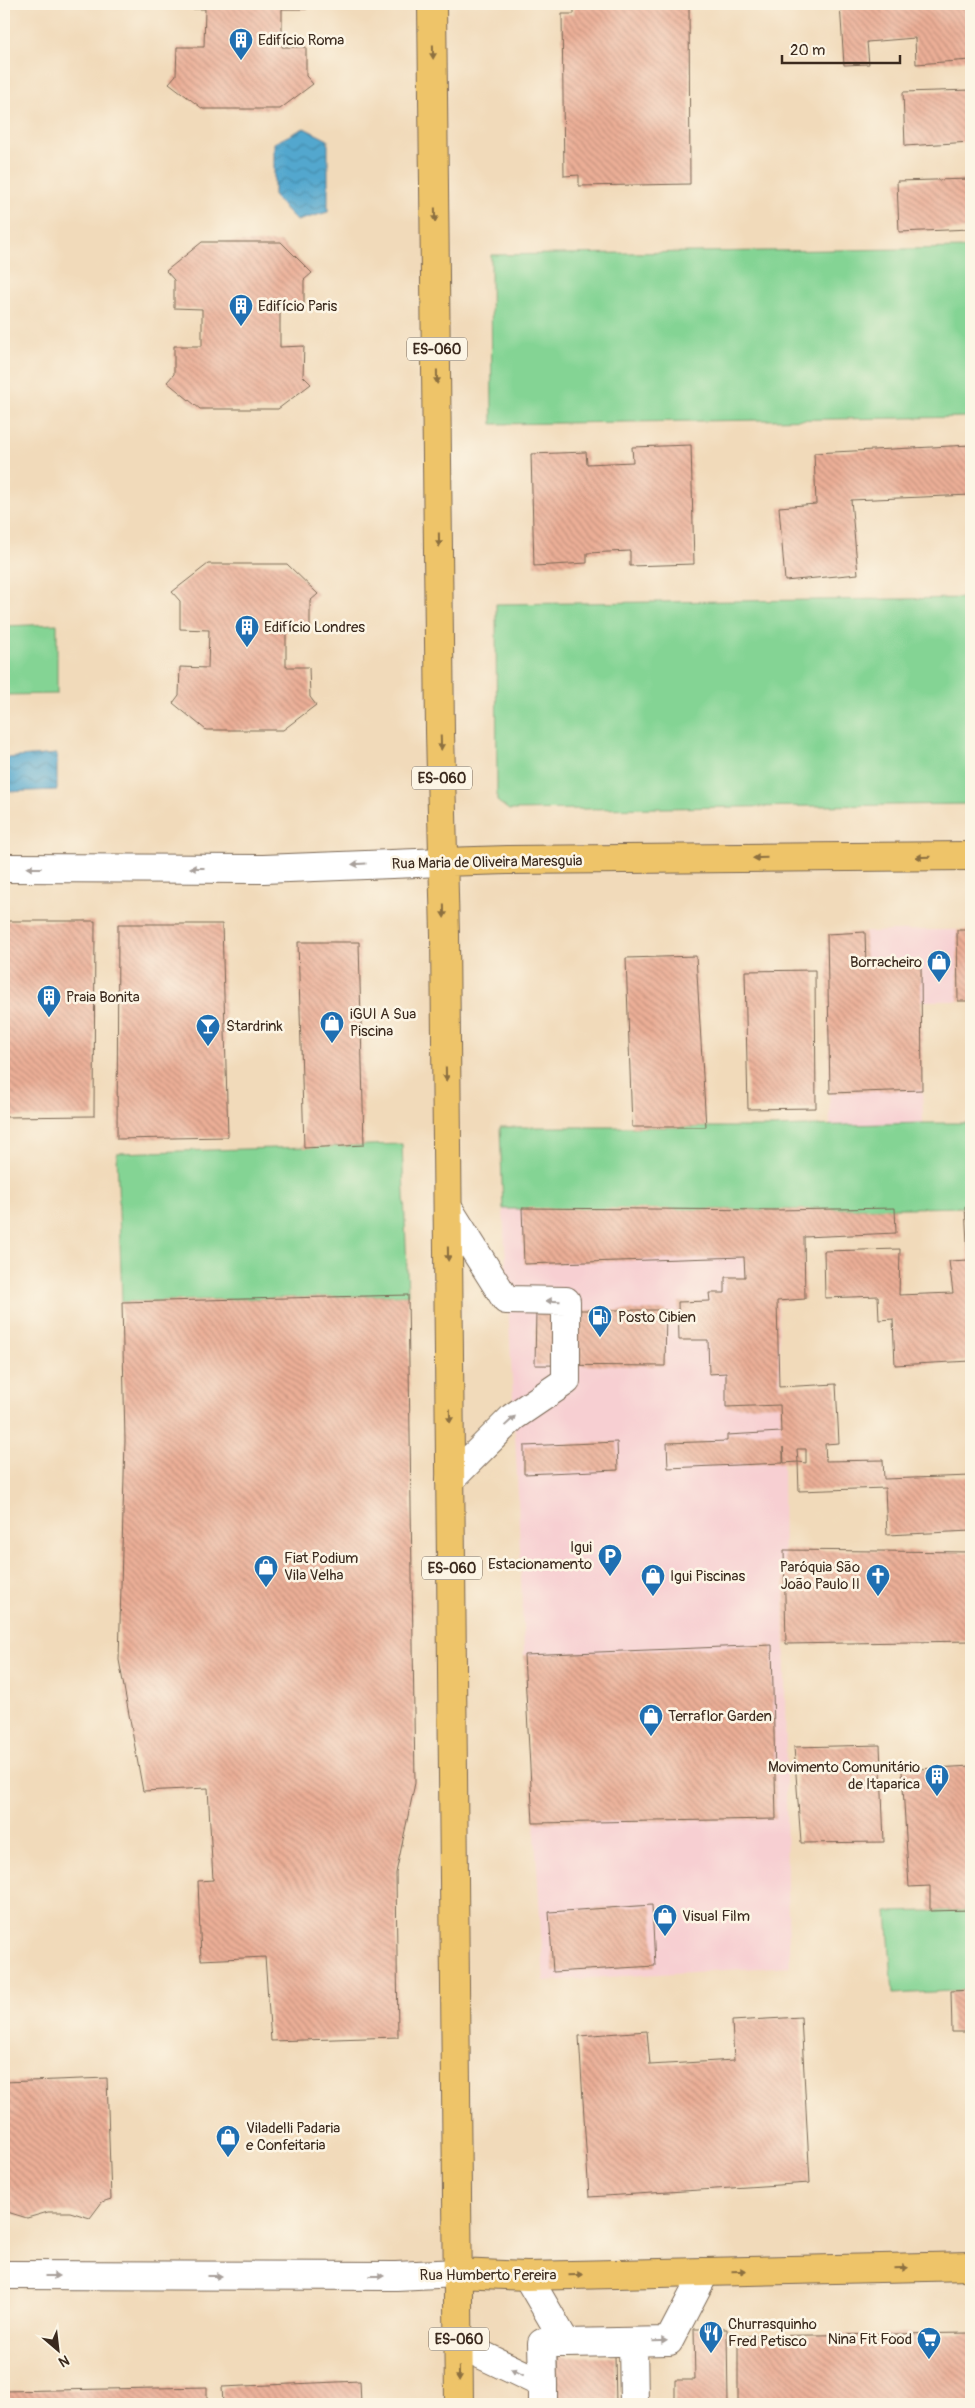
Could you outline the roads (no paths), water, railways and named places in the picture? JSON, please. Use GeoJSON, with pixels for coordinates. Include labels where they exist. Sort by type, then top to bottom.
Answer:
{"type":"FeatureCollection","features":[{"type":"Feature","properties":{"kind":"main road","name":"ES-060"},"geometry":{"type":"LineString","coordinates":[[432,4],[448,1208],[459,2404]]}},
{"type":"Feature","properties":{"kind":"main road","name":"Rua Maria de Oliveira Maresguia"},"geometry":{"type":"LineString","coordinates":[[443,862],[971,856]]}},
{"type":"Feature","properties":{"kind":"main road","name":"Rua Humberto Pereira"},"geometry":{"type":"LineString","coordinates":[[458,2273],[527,2276],[971,2266]]}},
{"type":"Feature","properties":{"kind":"street","name":"Rua Maria de Oliveira Maresguia"},"geometry":{"type":"LineString","coordinates":[[4,868],[263,868],[443,862]]}},
{"type":"Feature","properties":{"kind":"street"},"geometry":{"type":"LineString","coordinates":[[448,1208],[506,1300],[566,1301],[566,1381],[513,1418],[450,1480]]}},
{"type":"Feature","properties":{"kind":"street"},"geometry":{"type":"LineString","coordinates":[[543,2394],[542,2343],[669,2341],[705,2272]]}},
{"type":"Feature","properties":{"kind":"street","name":"Rua Humberto Pereira"},"geometry":{"type":"LineString","coordinates":[[4,2276],[396,2276],[458,2273]]}},
{"type":"Feature","properties":{"kind":"street"},"geometry":{"type":"LineString","coordinates":[[527,2276],[566,2343]]}},
{"type":"Feature","properties":{"kind":"street"},"geometry":{"type":"LineString","coordinates":[[633,2342],[634,2404]]}},
{"type":"Feature","properties":{"kind":"street"},"geometry":{"type":"LineString","coordinates":[[459,2344],[543,2394]]}},
{"type":"Feature","properties":{"kind":"water"},"geometry":{"type":"Polygon","coordinates":[[[304,128],[328,140],[328,212],[297,221],[274,197],[274,143],[304,128]]]}},
{"type":"Feature","properties":{"kind":"water"},"geometry":{"type":"Polygon","coordinates":[[[57,754],[57,790],[4,792],[5,758],[57,754]]]}},
{"type":"Feature","properties":{"kind":"place","name":"Edifício Roma"},"geometry":{"type":"Point","coordinates":[241,61]}},
{"type":"Feature","properties":{"kind":"place","name":"Edifício Paris"},"geometry":{"type":"Point","coordinates":[241,327]}},
{"type":"Feature","properties":{"kind":"place","name":"Edifício Londres"},"geometry":{"type":"Point","coordinates":[247,648]}},
{"type":"Feature","properties":{"kind":"place","name":"Borracheiro"},"geometry":{"type":"Point","coordinates":[939,983]}},
{"type":"Feature","properties":{"kind":"place","name":"Praia Bonita"},"geometry":{"type":"Point","coordinates":[49,1018]}},
{"type":"Feature","properties":{"kind":"place","name":"iGUI A Sua Piscina"},"geometry":{"type":"Point","coordinates":[332,1044]}},
{"type":"Feature","properties":{"kind":"place","name":"Stardrink"},"geometry":{"type":"Point","coordinates":[208,1047]}},
{"type":"Feature","properties":{"kind":"place","name":"Posto Cibien"},"geometry":{"type":"Point","coordinates":[600,1338]}},
{"type":"Feature","properties":{"kind":"place","name":"Igui Estacionamento"},"geometry":{"type":"Point","coordinates":[610,1577]}},
{"type":"Feature","properties":{"kind":"place","name":"Fiat Podium Vila Velha"},"geometry":{"type":"Point","coordinates":[266,1588]}},
{"type":"Feature","properties":{"kind":"place","name":"Igui Piscinas"},"geometry":{"type":"Point","coordinates":[653,1597]}},
{"type":"Feature","properties":{"kind":"place","name":"Paróquia São João Paulo II"},"geometry":{"type":"Point","coordinates":[878,1597]}},
{"type":"Feature","properties":{"kind":"place","name":"Terraflor Garden"},"geometry":{"type":"Point","coordinates":[651,1737]}},
{"type":"Feature","properties":{"kind":"place","name":"Movimento Comunitário de Itaparica"},"geometry":{"type":"Point","coordinates":[937,1797]}},
{"type":"Feature","properties":{"kind":"place","name":"Visual Film"},"geometry":{"type":"Point","coordinates":[665,1937]}},
{"type":"Feature","properties":{"kind":"place","name":"Viladelli Padaria e Confeitaria"},"geometry":{"type":"Point","coordinates":[228,2158]}},
{"type":"Feature","properties":{"kind":"place","name":"Churrasquinho Fred Petisco"},"geometry":{"type":"Point","coordinates":[711,2354]}},
{"type":"Feature","properties":{"kind":"place","name":"Nina Fit Food"},"geometry":{"type":"Point","coordinates":[929,2360]}}]}
